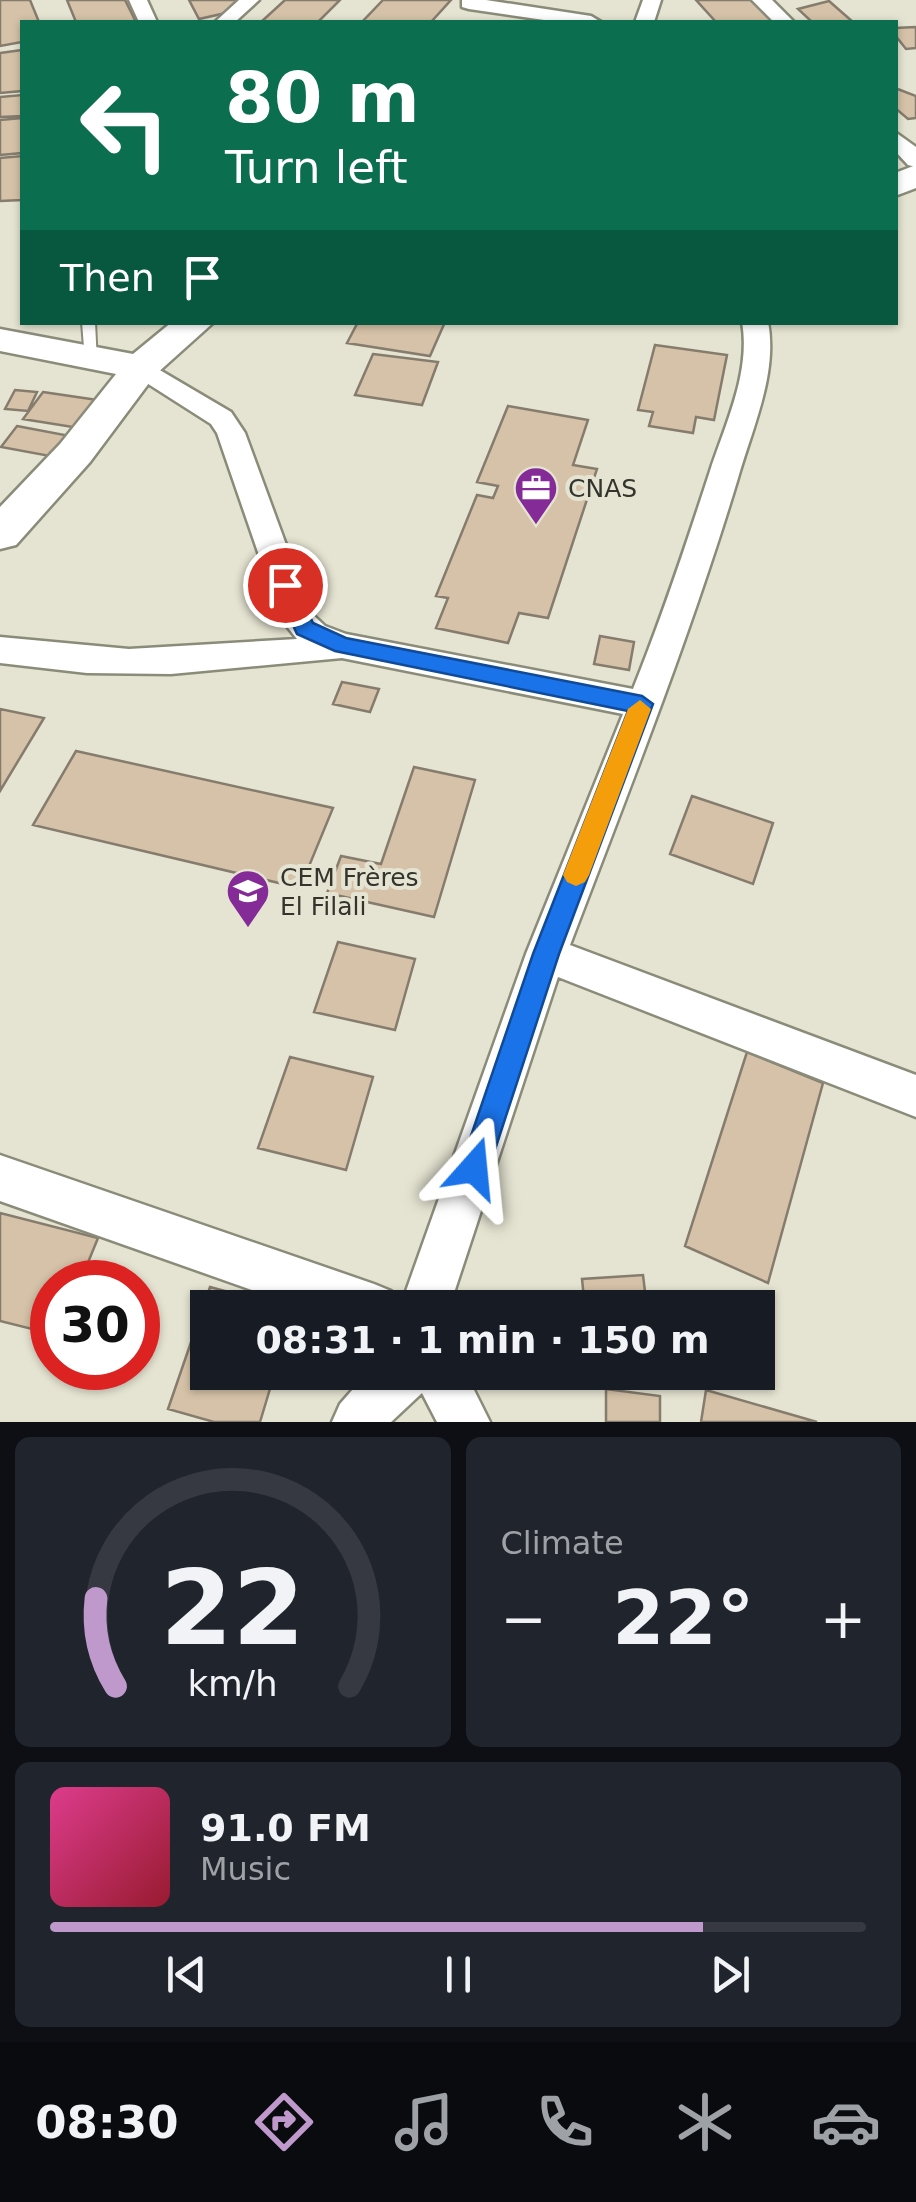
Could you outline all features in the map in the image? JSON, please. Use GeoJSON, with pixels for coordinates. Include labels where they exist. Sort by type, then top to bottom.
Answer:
{"type":"FeatureCollection","features":[{"type":"Feature","properties":{"kind":"main road"},"geometry":{"type":"LineString","coordinates":[[0,534],[75,453],[133,378],[193,325]]}},
{"type":"Feature","properties":{"kind":"main road"},"geometry":{"type":"LineString","coordinates":[[0,340],[90,341],[133,378]]}},
{"type":"Feature","properties":{"kind":"main road"},"geometry":{"type":"LineString","coordinates":[[0,366],[133,378]]}},
{"type":"Feature","properties":{"kind":"street"},"geometry":{"type":"LineString","coordinates":[[226,20],[250,0]]}},
{"type":"Feature","properties":{"kind":"street"},"geometry":{"type":"LineString","coordinates":[[452,20],[470,1],[579,20]]}},
{"type":"Feature","properties":{"kind":"street"},"geometry":{"type":"LineString","coordinates":[[766,1],[782,20]]}},
{"type":"Feature","properties":{"kind":"street"},"geometry":{"type":"LineString","coordinates":[[898,141],[916,160]]}},
{"type":"Feature","properties":{"kind":"street"},"geometry":{"type":"LineString","coordinates":[[430,1290],[546,954],[681,612],[738,429],[758,343],[755,325]]}},
{"type":"Feature","properties":{"kind":"street"},"geometry":{"type":"LineString","coordinates":[[133,378],[189,396],[221,418],[231,433],[297,619],[314,635],[342,646],[642,704]]}},
{"type":"Feature","properties":{"kind":"street"},"geometry":{"type":"LineString","coordinates":[[0,650],[115,663],[190,664],[342,646]]}},
{"type":"Feature","properties":{"kind":"street"},"geometry":{"type":"LineString","coordinates":[[546,954],[916,1096]]}},
{"type":"Feature","properties":{"kind":"street"},"geometry":{"type":"LineString","coordinates":[[0,1178],[322,1290]]}},
{"type":"Feature","properties":{"kind":"street"},"geometry":{"type":"LineString","coordinates":[[358,1422],[386,1390]]}},
{"type":"Feature","properties":{"kind":"street"},"geometry":{"type":"LineString","coordinates":[[447,1390],[464,1422]]}},
{"type":"Feature","properties":{"kind":"building"},"geometry":{"type":"Polygon","coordinates":[[[0,0],[30,0],[38,20],[20,20],[20,42],[0,46],[0,0]]]}},
{"type":"Feature","properties":{"kind":"building"},"geometry":{"type":"Polygon","coordinates":[[[67,0],[125,0],[135,20],[75,20],[67,0]]]}},
{"type":"Feature","properties":{"kind":"building"},"geometry":{"type":"Polygon","coordinates":[[[189,0],[240,0],[230,12],[199,19],[189,0]]]}},
{"type":"Feature","properties":{"kind":"building"},"geometry":{"type":"Polygon","coordinates":[[[285,0],[340,0],[320,20],[263,20],[285,0]]]}},
{"type":"Feature","properties":{"kind":"building"},"geometry":{"type":"Polygon","coordinates":[[[383,0],[451,0],[433,20],[364,20],[383,0]]]}},
{"type":"Feature","properties":{"kind":"building"},"geometry":{"type":"Polygon","coordinates":[[[696,0],[752,0],[771,20],[714,20],[696,0]]]}},
{"type":"Feature","properties":{"kind":"building"},"geometry":{"type":"Polygon","coordinates":[[[829,1],[851,20],[810,20],[798,9],[829,1]]]}},
{"type":"Feature","properties":{"kind":"building"},"geometry":{"type":"Polygon","coordinates":[[[916,27],[916,48],[906,49],[898,39],[898,28],[916,27]]]}},
{"type":"Feature","properties":{"kind":"building"},"geometry":{"type":"Polygon","coordinates":[[[20,50],[20,91],[0,93],[0,53],[20,50]]]}},
{"type":"Feature","properties":{"kind":"building"},"geometry":{"type":"Polygon","coordinates":[[[898,89],[916,96],[916,118],[908,119],[898,111],[898,89]]]}},
{"type":"Feature","properties":{"kind":"building"},"geometry":{"type":"Polygon","coordinates":[[[20,95],[20,116],[0,117],[0,97],[20,95]]]}},
{"type":"Feature","properties":{"kind":"building"},"geometry":{"type":"Polygon","coordinates":[[[20,118],[20,153],[0,155],[0,120],[20,118]]]}},
{"type":"Feature","properties":{"kind":"building"},"geometry":{"type":"Polygon","coordinates":[[[20,156],[20,200],[0,201],[0,158],[20,156]]]}},
{"type":"Feature","properties":{"kind":"building"},"geometry":{"type":"Polygon","coordinates":[[[356,325],[444,325],[430,356],[347,343],[356,325]]]}},
{"type":"Feature","properties":{"kind":"building"},"geometry":{"type":"Polygon","coordinates":[[[655,345],[727,355],[714,420],[696,417],[693,433],[649,426],[653,412],[638,410],[655,345]]]}},
{"type":"Feature","properties":{"kind":"building"},"geometry":{"type":"Polygon","coordinates":[[[373,354],[438,362],[422,405],[355,395],[373,354]]]}},
{"type":"Feature","properties":{"kind":"building"},"geometry":{"type":"Polygon","coordinates":[[[15,390],[37,392],[28,411],[5,409],[15,390]]]}},
{"type":"Feature","properties":{"kind":"building"},"geometry":{"type":"Polygon","coordinates":[[[43,392],[104,401],[85,429],[23,419],[43,392]]]}},
{"type":"Feature","properties":{"kind":"building"},"geometry":{"type":"Polygon","coordinates":[[[508,406],[588,420],[573,465],[597,469],[548,618],[519,613],[508,643],[436,628],[448,598],[436,596],[477,495],[493,498],[498,486],[477,482],[508,406]]]}},
{"type":"Feature","properties":{"kind":"building"},"geometry":{"type":"Polygon","coordinates":[[[17,426],[70,436],[55,457],[1,447],[17,426]]]}},
{"type":"Feature","properties":{"kind":"building"},"geometry":{"type":"Polygon","coordinates":[[[600,636],[634,642],[629,670],[594,664],[600,636]]]}},
{"type":"Feature","properties":{"kind":"building"},"geometry":{"type":"Polygon","coordinates":[[[342,682],[379,689],[370,712],[333,704],[342,682]]]}},
{"type":"Feature","properties":{"kind":"building"},"geometry":{"type":"Polygon","coordinates":[[[0,709],[44,718],[0,791],[0,709]]]}},
{"type":"Feature","properties":{"kind":"building"},"geometry":{"type":"Polygon","coordinates":[[[76,751],[333,808],[300,888],[33,825],[76,751]]]}},
{"type":"Feature","properties":{"kind":"building"},"geometry":{"type":"Polygon","coordinates":[[[414,767],[475,780],[434,917],[327,893],[341,856],[381,864],[414,767]]]}},
{"type":"Feature","properties":{"kind":"building"},"geometry":{"type":"Polygon","coordinates":[[[692,796],[773,823],[753,884],[670,854],[692,796]]]}},
{"type":"Feature","properties":{"kind":"building"},"geometry":{"type":"Polygon","coordinates":[[[338,942],[415,959],[395,1030],[314,1012],[338,942]]]}},
{"type":"Feature","properties":{"kind":"building"},"geometry":{"type":"Polygon","coordinates":[[[747,1052],[823,1083],[768,1283],[685,1246],[747,1052]]]}},
{"type":"Feature","properties":{"kind":"building"},"geometry":{"type":"Polygon","coordinates":[[[290,1057],[373,1077],[346,1170],[258,1148],[290,1057]]]}},
{"type":"Feature","properties":{"kind":"building"},"geometry":{"type":"Polygon","coordinates":[[[0,1213],[98,1238],[89,1260],[30,1260],[30,1328],[0,1321],[0,1213]]]}},
{"type":"Feature","properties":{"kind":"building"},"geometry":{"type":"Polygon","coordinates":[[[643,1275],[645,1290],[583,1290],[582,1279],[643,1275]]]}},
{"type":"Feature","properties":{"kind":"building"},"geometry":{"type":"Polygon","coordinates":[[[190,1345],[190,1390],[270,1390],[260,1422],[214,1422],[168,1409],[190,1345]]]}},
{"type":"Feature","properties":{"kind":"building"},"geometry":{"type":"Polygon","coordinates":[[[606,1390],[660,1396],[660,1422],[606,1422],[606,1390]]]}},
{"type":"Feature","properties":{"kind":"building"},"geometry":{"type":"Polygon","coordinates":[[[706,1390],[817,1422],[701,1422],[706,1390]]]}},
{"type":"Feature","properties":{"kind":"slow traffic"},"geometry":{"type":"LineString","coordinates":[[576,875],[640,709]]}},
{"type":"Feature","properties":{"kind":"place","name":"CNAS"},"geometry":{"type":"Point","coordinates":[536,526]}},
{"type":"Feature","properties":{"kind":"place","name":"CEM Frères El Filali"},"geometry":{"type":"Point","coordinates":[248,929]}},
{"type":"Feature","properties":{"kind":"route"},"geometry":{"type":"LineString","coordinates":[[285,585],[304,628],[342,646],[642,704],[546,954],[474,1168]]}}]}
